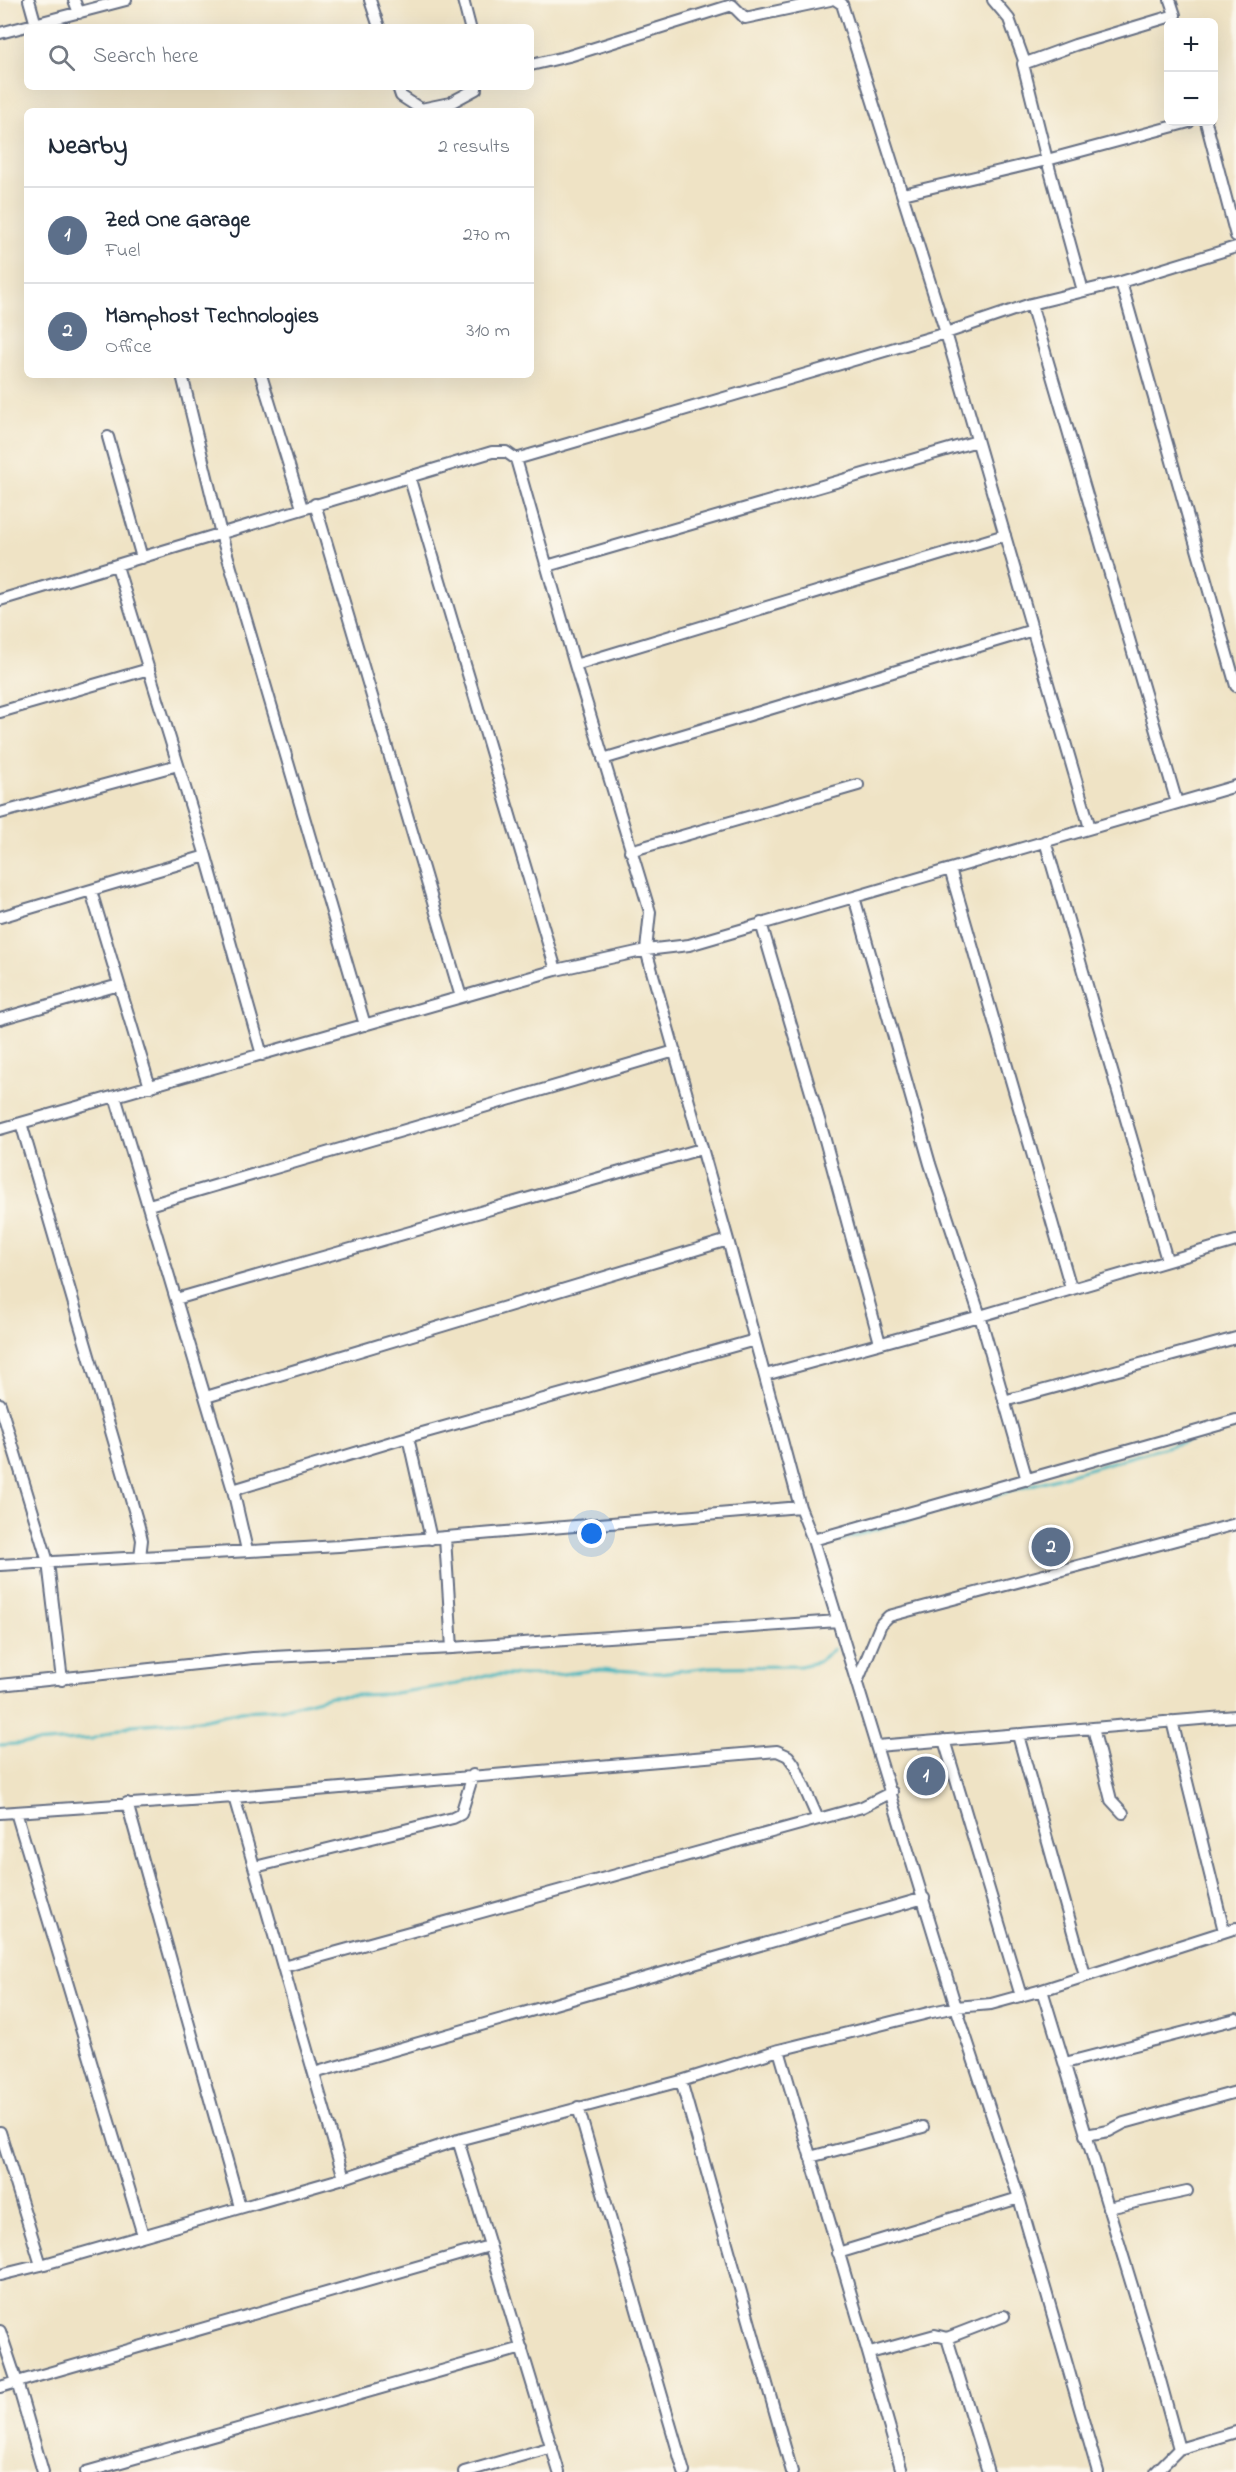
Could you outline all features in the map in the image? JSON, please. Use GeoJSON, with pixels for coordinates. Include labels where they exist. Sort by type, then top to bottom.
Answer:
{"type":"FeatureCollection","features":[{"type":"Feature","properties":{"kind":"street"},"geometry":{"type":"LineString","coordinates":[[28,0],[36,24]]}},
{"type":"Feature","properties":{"kind":"street"},"geometry":{"type":"LineString","coordinates":[[74,0],[79,13]]}},
{"type":"Feature","properties":{"kind":"street"},"geometry":{"type":"LineString","coordinates":[[40,24],[126,0]]}},
{"type":"Feature","properties":{"kind":"street"},"geometry":{"type":"LineString","coordinates":[[370,0],[378,24]]}},
{"type":"Feature","properties":{"kind":"street"},"geometry":{"type":"LineString","coordinates":[[463,0],[469,24]]}},
{"type":"Feature","properties":{"kind":"street"},"geometry":{"type":"LineString","coordinates":[[534,64],[568,56],[732,3],[745,18],[830,0]]}},
{"type":"Feature","properties":{"kind":"street"},"geometry":{"type":"LineString","coordinates":[[838,0],[842,4],[946,333],[1090,828]]}},
{"type":"Feature","properties":{"kind":"street"},"geometry":{"type":"LineString","coordinates":[[993,0],[1009,19],[1024,63],[1047,160],[1083,291]]}},
{"type":"Feature","properties":{"kind":"street"},"geometry":{"type":"LineString","coordinates":[[1170,0],[1176,18]]}},
{"type":"Feature","properties":{"kind":"street"},"geometry":{"type":"LineString","coordinates":[[1024,63],[1164,22]]}},
{"type":"Feature","properties":{"kind":"street"},"geometry":{"type":"LineString","coordinates":[[0,33],[24,28]]}},
{"type":"Feature","properties":{"kind":"street"},"geometry":{"type":"LineString","coordinates":[[399,90],[401,96],[419,108]]}},
{"type":"Feature","properties":{"kind":"street"},"geometry":{"type":"LineString","coordinates":[[426,108],[450,103],[476,90]]}},
{"type":"Feature","properties":{"kind":"street"},"geometry":{"type":"LineString","coordinates":[[903,194],[1047,160],[1174,126]]}},
{"type":"Feature","properties":{"kind":"street"},"geometry":{"type":"LineString","coordinates":[[1207,126],[1236,236]]}},
{"type":"Feature","properties":{"kind":"street"},"geometry":{"type":"LineString","coordinates":[[516,459],[946,333],[1030,304],[1121,282],[1236,247]]}},
{"type":"Feature","properties":{"kind":"street"},"geometry":{"type":"LineString","coordinates":[[1121,282],[1236,686]]}},
{"type":"Feature","properties":{"kind":"street"},"geometry":{"type":"LineString","coordinates":[[1030,304],[1177,803]]}},
{"type":"Feature","properties":{"kind":"street"},"geometry":{"type":"LineString","coordinates":[[183,378],[221,534],[365,1025]]}},
{"type":"Feature","properties":{"kind":"street"},"geometry":{"type":"LineString","coordinates":[[262,378],[302,508]]}},
{"type":"Feature","properties":{"kind":"street"},"geometry":{"type":"LineString","coordinates":[[108,437],[142,558]]}},
{"type":"Feature","properties":{"kind":"street"},"geometry":{"type":"LineString","coordinates":[[547,566],[977,441]]}},
{"type":"Feature","properties":{"kind":"street"},"geometry":{"type":"LineString","coordinates":[[0,600],[492,452],[506,452],[516,459],[630,851],[650,912],[646,950],[800,1507],[813,1540],[956,2007],[1019,2198],[1098,2472]]}},
{"type":"Feature","properties":{"kind":"street"},"geometry":{"type":"LineString","coordinates":[[409,476],[556,970]]}},
{"type":"Feature","properties":{"kind":"street"},"geometry":{"type":"LineString","coordinates":[[315,504],[461,997]]}},
{"type":"Feature","properties":{"kind":"street"},"geometry":{"type":"LineString","coordinates":[[575,665],[1005,535]]}},
{"type":"Feature","properties":{"kind":"street"},"geometry":{"type":"LineString","coordinates":[[117,566],[206,856],[262,1055]]}},
{"type":"Feature","properties":{"kind":"street"},"geometry":{"type":"LineString","coordinates":[[603,759],[1033,630]]}},
{"type":"Feature","properties":{"kind":"street"},"geometry":{"type":"LineString","coordinates":[[0,712],[149,669]]}},
{"type":"Feature","properties":{"kind":"street"},"geometry":{"type":"LineString","coordinates":[[0,813],[178,765]]}},
{"type":"Feature","properties":{"kind":"street"},"geometry":{"type":"LineString","coordinates":[[630,851],[858,785]]}},
{"type":"Feature","properties":{"kind":"street"},"geometry":{"type":"LineString","coordinates":[[0,1129],[556,970],[646,950],[688,945],[1236,786]]}},
{"type":"Feature","properties":{"kind":"street"},"geometry":{"type":"LineString","coordinates":[[1046,841],[1167,1260]]}},
{"type":"Feature","properties":{"kind":"street"},"geometry":{"type":"LineString","coordinates":[[0,917],[206,856]]}},
{"type":"Feature","properties":{"kind":"street"},"geometry":{"type":"LineString","coordinates":[[950,869],[1071,1288]]}},
{"type":"Feature","properties":{"kind":"street"},"geometry":{"type":"LineString","coordinates":[[91,891],[150,1087]]}},
{"type":"Feature","properties":{"kind":"street"},"geometry":{"type":"LineString","coordinates":[[854,897],[930,1164],[980,1316],[1027,1480]]}},
{"type":"Feature","properties":{"kind":"street"},"geometry":{"type":"LineString","coordinates":[[761,923],[825,1140],[880,1343]]}},
{"type":"Feature","properties":{"kind":"street"},"geometry":{"type":"LineString","coordinates":[[0,1019],[119,985]]}},
{"type":"Feature","properties":{"kind":"street"},"geometry":{"type":"LineString","coordinates":[[149,1205],[675,1052]]}},
{"type":"Feature","properties":{"kind":"street"},"geometry":{"type":"LineString","coordinates":[[115,1096],[206,1396],[233,1490],[247,1550]]}},
{"type":"Feature","properties":{"kind":"street"},"geometry":{"type":"LineString","coordinates":[[21,1123],[139,1527],[142,1540],[140,1557]]}},
{"type":"Feature","properties":{"kind":"street"},"geometry":{"type":"LineString","coordinates":[[176,1299],[701,1149]]}},
{"type":"Feature","properties":{"kind":"street"},"geometry":{"type":"LineString","coordinates":[[206,1396],[728,1240]]}},
{"type":"Feature","properties":{"kind":"street"},"geometry":{"type":"LineString","coordinates":[[765,1375],[980,1316],[1236,1241]]}},
{"type":"Feature","properties":{"kind":"street"},"geometry":{"type":"LineString","coordinates":[[1004,1401],[1236,1338]]}},
{"type":"Feature","properties":{"kind":"street"},"geometry":{"type":"LineString","coordinates":[[233,1490],[408,1437],[755,1341]]}},
{"type":"Feature","properties":{"kind":"street"},"geometry":{"type":"LineString","coordinates":[[0,1404],[48,1562],[62,1680]]}},
{"type":"Feature","properties":{"kind":"street"},"geometry":{"type":"LineString","coordinates":[[813,1540],[1236,1420]]}},
{"type":"Feature","properties":{"kind":"street"},"geometry":{"type":"LineString","coordinates":[[408,1437],[431,1539]]}},
{"type":"Feature","properties":{"kind":"street"},"geometry":{"type":"LineString","coordinates":[[0,1565],[445,1538],[800,1507]]}},
{"type":"Feature","properties":{"kind":"street"},"geometry":{"type":"LineString","coordinates":[[857,1682],[881,1624],[889,1616],[1236,1524]]}},
{"type":"Feature","properties":{"kind":"street"},"geometry":{"type":"LineString","coordinates":[[445,1538],[452,1648]]}},
{"type":"Feature","properties":{"kind":"street"},"geometry":{"type":"LineString","coordinates":[[0,1685],[253,1658],[452,1648],[838,1621]]}},
{"type":"Feature","properties":{"kind":"street"},"geometry":{"type":"LineString","coordinates":[[877,1746],[1236,1716]]}},
{"type":"Feature","properties":{"kind":"street"},"geometry":{"type":"LineString","coordinates":[[1172,1721],[1224,1931]]}},
{"type":"Feature","properties":{"kind":"street"},"geometry":{"type":"LineString","coordinates":[[1093,1728],[1111,1800],[1122,1813]]}},
{"type":"Feature","properties":{"kind":"street"},"geometry":{"type":"LineString","coordinates":[[1018,1735],[1085,1975]]}},
{"type":"Feature","properties":{"kind":"street"},"geometry":{"type":"LineString","coordinates":[[944,1740],[1021,1996]]}},
{"type":"Feature","properties":{"kind":"street"},"geometry":{"type":"LineString","coordinates":[[0,1813],[234,1797],[472,1775],[777,1751],[788,1756],[794,1764],[818,1819]]}},
{"type":"Feature","properties":{"kind":"street"},"geometry":{"type":"LineString","coordinates":[[255,1867],[453,1818],[461,1814],[472,1775]]}},
{"type":"Feature","properties":{"kind":"street"},"geometry":{"type":"LineString","coordinates":[[283,1966],[862,1807],[892,1792]]}},
{"type":"Feature","properties":{"kind":"street"},"geometry":{"type":"LineString","coordinates":[[234,1797],[344,2178]]}},
{"type":"Feature","properties":{"kind":"street"},"geometry":{"type":"LineString","coordinates":[[127,1803],[240,2208]]}},
{"type":"Feature","properties":{"kind":"street"},"geometry":{"type":"LineString","coordinates":[[16,1812],[143,2235]]}},
{"type":"Feature","properties":{"kind":"street"},"geometry":{"type":"LineString","coordinates":[[314,2073],[924,1898]]}},
{"type":"Feature","properties":{"kind":"street"},"geometry":{"type":"LineString","coordinates":[[0,2275],[344,2178],[458,2140],[681,2081],[779,2050],[956,2007],[991,2004],[1021,1996],[1236,1928]]}},
{"type":"Feature","properties":{"kind":"street"},"geometry":{"type":"LineString","coordinates":[[1042,1990],[1154,2358],[1179,2449]]}},
{"type":"Feature","properties":{"kind":"street"},"geometry":{"type":"LineString","coordinates":[[1065,2063],[1236,2019]]}},
{"type":"Feature","properties":{"kind":"street"},"geometry":{"type":"LineString","coordinates":[[779,2050],[838,2253],[870,2353],[902,2472]]}},
{"type":"Feature","properties":{"kind":"street"},"geometry":{"type":"LineString","coordinates":[[681,2081],[792,2472]]}},
{"type":"Feature","properties":{"kind":"street"},"geometry":{"type":"LineString","coordinates":[[1085,2135],[1108,2131],[1124,2124],[1236,2092]]}},
{"type":"Feature","properties":{"kind":"street"},"geometry":{"type":"LineString","coordinates":[[578,2108],[684,2472]]}},
{"type":"Feature","properties":{"kind":"street"},"geometry":{"type":"LineString","coordinates":[[810,2157],[923,2127]]}},
{"type":"Feature","properties":{"kind":"street"},"geometry":{"type":"LineString","coordinates":[[0,2132],[40,2265]]}},
{"type":"Feature","properties":{"kind":"street"},"geometry":{"type":"LineString","coordinates":[[458,2140],[559,2472]]}},
{"type":"Feature","properties":{"kind":"street"},"geometry":{"type":"LineString","coordinates":[[1108,2208],[1187,2191]]}},
{"type":"Feature","properties":{"kind":"street"},"geometry":{"type":"LineString","coordinates":[[838,2253],[1019,2198]]}},
{"type":"Feature","properties":{"kind":"street"},"geometry":{"type":"LineString","coordinates":[[0,2387],[489,2246]]}},
{"type":"Feature","properties":{"kind":"street"},"geometry":{"type":"LineString","coordinates":[[870,2353],[935,2335],[947,2338],[1004,2316]]}},
{"type":"Feature","properties":{"kind":"street"},"geometry":{"type":"LineString","coordinates":[[0,2331],[43,2472]]}},
{"type":"Feature","properties":{"kind":"street"},"geometry":{"type":"LineString","coordinates":[[947,2338],[988,2472]]}},
{"type":"Feature","properties":{"kind":"street"},"geometry":{"type":"LineString","coordinates":[[86,2472],[522,2348]]}},
{"type":"Feature","properties":{"kind":"street"},"geometry":{"type":"LineString","coordinates":[[1156,2472],[1179,2449],[1236,2432]]}},
{"type":"Feature","properties":{"kind":"street"},"geometry":{"type":"LineString","coordinates":[[464,2472],[552,2447]]}},
{"type":"Feature","properties":{"kind":"waterway"},"geometry":{"type":"LineString","coordinates":[[822,1553],[824,1546],[870,1531],[1236,1427]]}},
{"type":"Feature","properties":{"kind":"waterway"},"geometry":{"type":"LineString","coordinates":[[0,1745],[92,1739],[131,1725],[201,1720],[241,1711],[281,1709],[331,1696],[388,1694],[457,1684],[487,1675],[555,1675],[601,1669],[659,1673],[710,1667],[800,1666],[818,1662],[834,1649]]}},
{"type":"Feature","properties":{"kind":"place","name":"Mamphost Technologies"},"geometry":{"type":"Point","coordinates":[1051,1547]}},
{"type":"Feature","properties":{"kind":"place","name":"Zed One Garage"},"geometry":{"type":"Point","coordinates":[926,1776]}}]}
